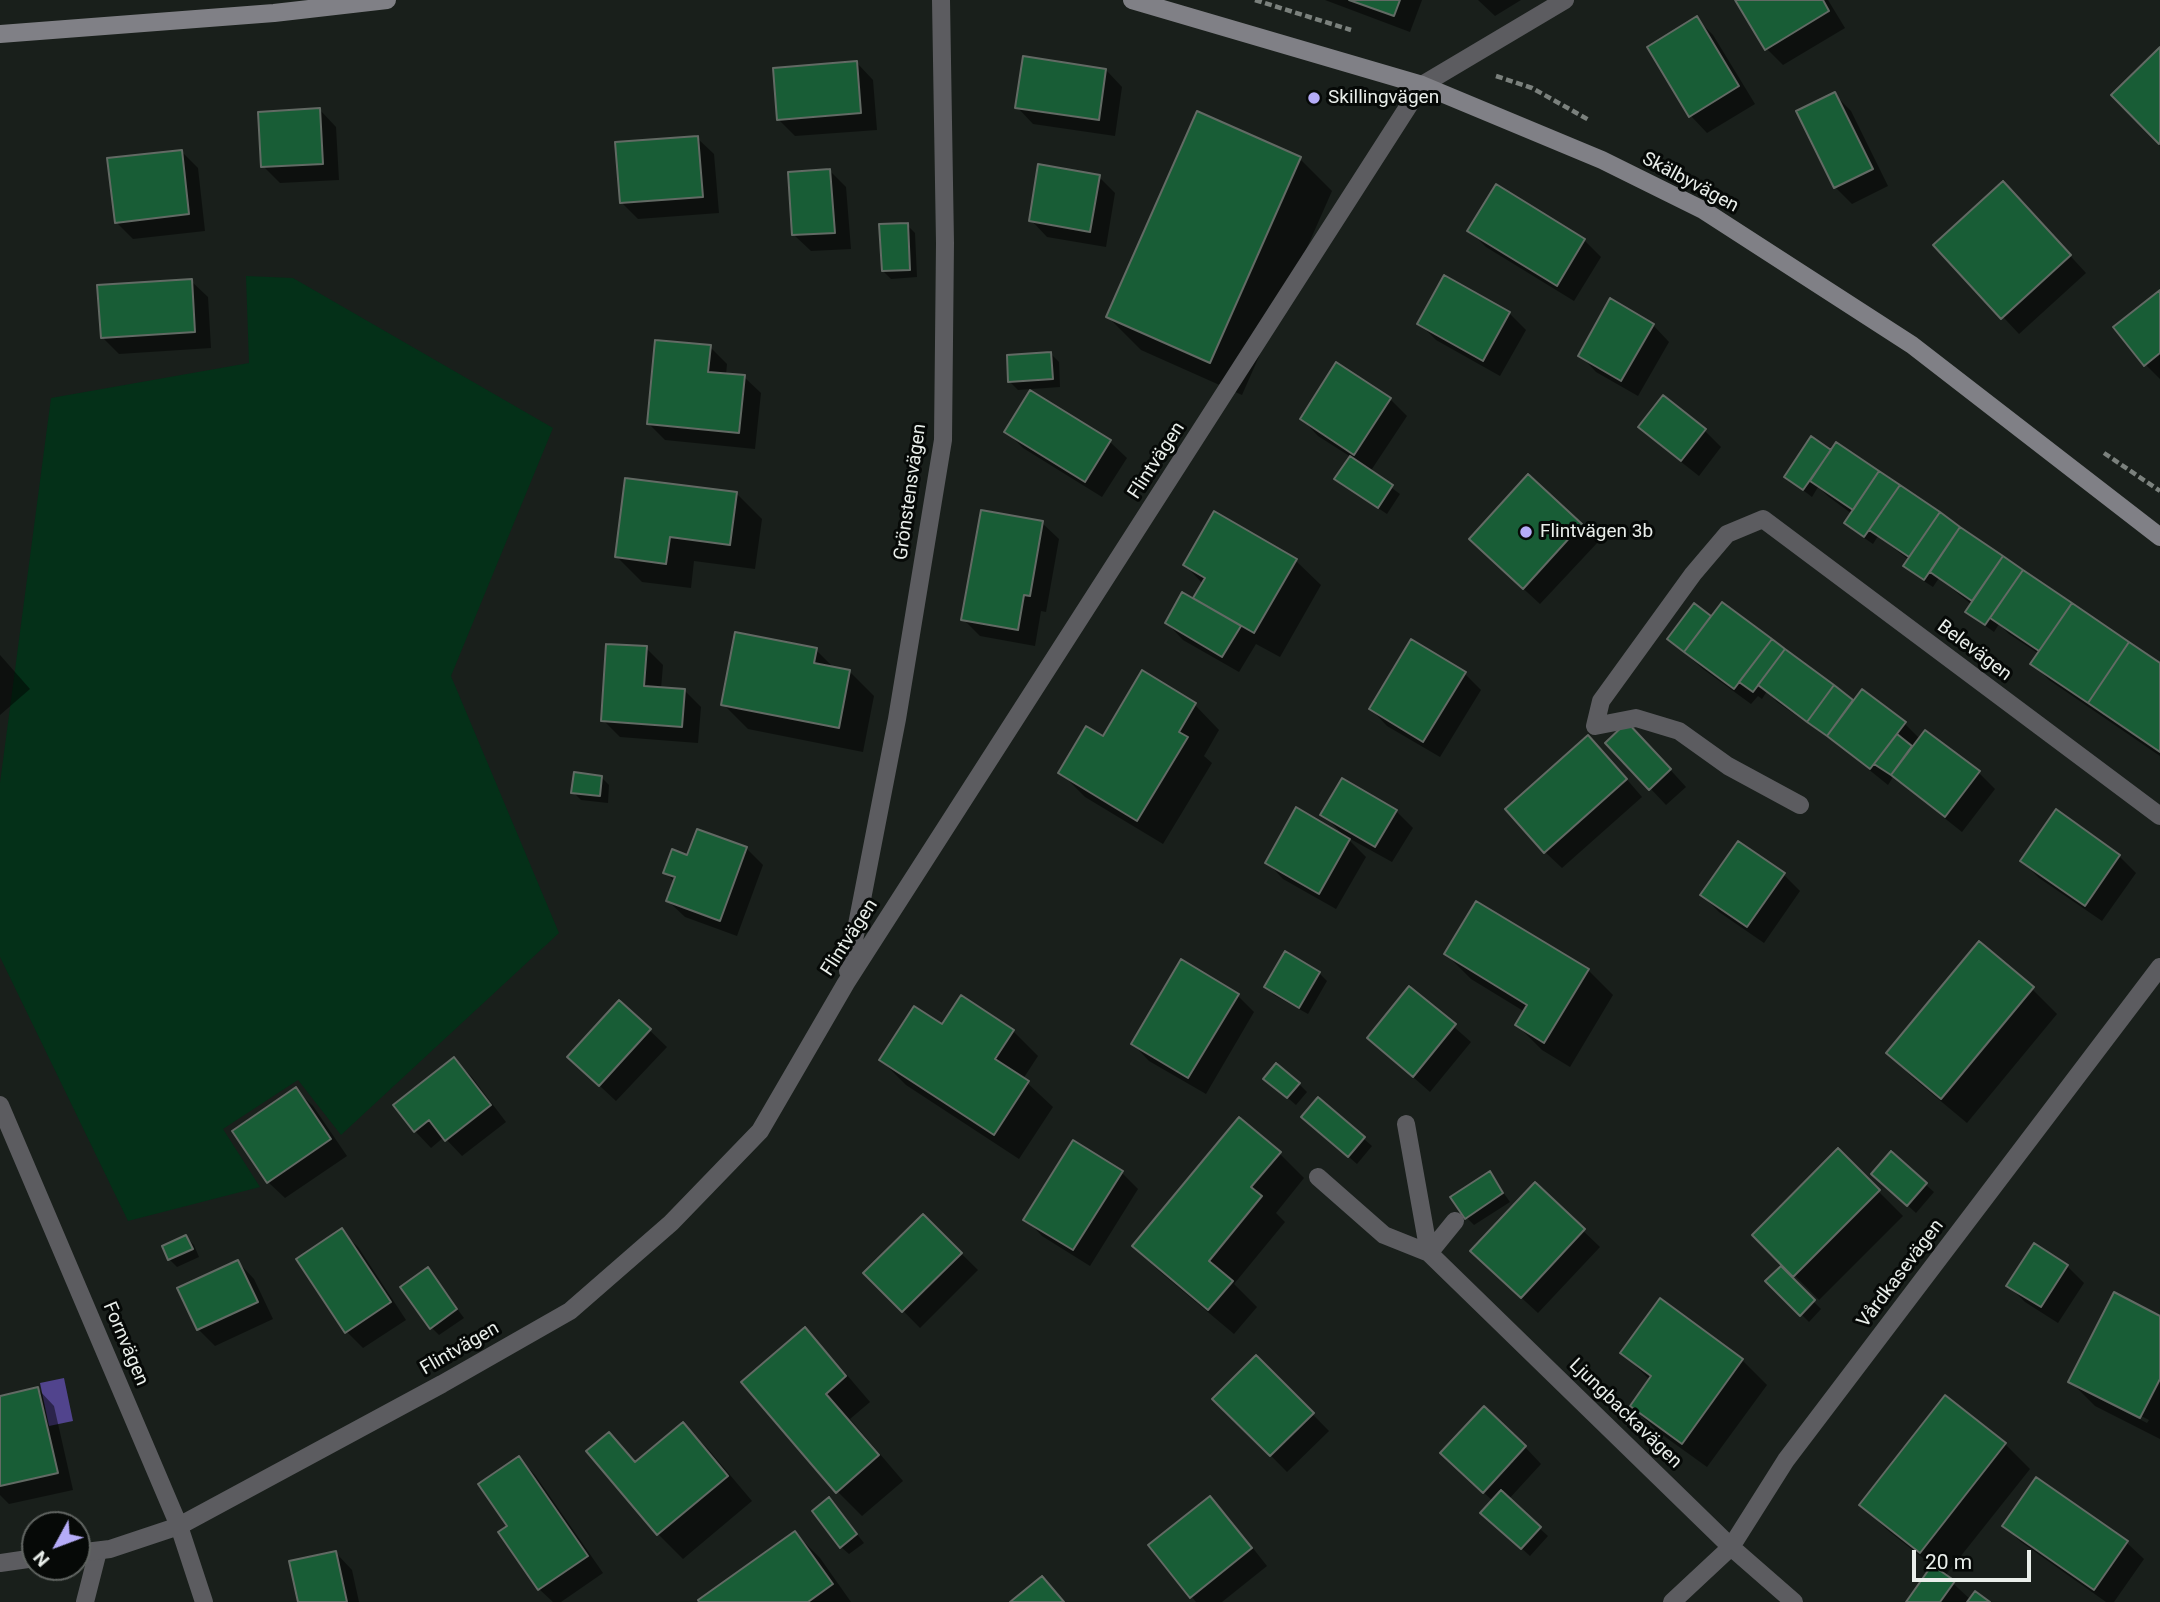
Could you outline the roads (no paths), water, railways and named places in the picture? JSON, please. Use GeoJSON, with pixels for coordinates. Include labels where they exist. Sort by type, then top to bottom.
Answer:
{"type":"FeatureCollection","features":[{"type":"Feature","properties":{"kind":"street"},"geometry":{"type":"LineString","coordinates":[[0,34],[274,13],[387,0]]}},
{"type":"Feature","properties":{"kind":"street","name":"Grönstensvägen"},"geometry":{"type":"LineString","coordinates":[[846,983],[897,719],[943,440],[941,0]]}},
{"type":"Feature","properties":{"kind":"street","name":"Skälbyvägen"},"geometry":{"type":"LineString","coordinates":[[1132,0],[1422,85],[1602,160],[1703,211],[1912,345],[2160,537]]}},
{"type":"Feature","properties":{"kind":"street"},"geometry":{"type":"LineString","coordinates":[[1422,85],[1565,0]]}},
{"type":"Feature","properties":{"kind":"street","name":"Flintvägen"},"geometry":{"type":"LineString","coordinates":[[91,1552],[110,1549],[179,1526],[442,1384],[570,1311],[671,1223],[760,1130],[846,983],[1422,85]]}},
{"type":"Feature","properties":{"kind":"street","name":"Belevägen"},"geometry":{"type":"LineString","coordinates":[[1800,805],[1728,766],[1679,731],[1636,718],[1595,726],[1601,701],[1693,574],[1727,534],[1763,519],[2160,817]]}},
{"type":"Feature","properties":{"kind":"street","name":"Vårdkasevägen"},"geometry":{"type":"LineString","coordinates":[[1672,1602],[1731,1547],[1786,1460],[2160,967]]}},
{"type":"Feature","properties":{"kind":"street","name":"Fornvägen"},"geometry":{"type":"LineString","coordinates":[[0,1105],[179,1526],[204,1602]]}},
{"type":"Feature","properties":{"kind":"street"},"geometry":{"type":"LineString","coordinates":[[1406,1124],[1429,1252]]}},
{"type":"Feature","properties":{"kind":"street"},"geometry":{"type":"LineString","coordinates":[[1318,1177],[1384,1235],[1429,1252]]}},
{"type":"Feature","properties":{"kind":"street"},"geometry":{"type":"LineString","coordinates":[[1429,1252],[1455,1221]]}},
{"type":"Feature","properties":{"kind":"street","name":"Ljungbackavägen"},"geometry":{"type":"LineString","coordinates":[[1429,1252],[1731,1547],[1794,1602]]}},
{"type":"Feature","properties":{"kind":"street"},"geometry":{"type":"LineString","coordinates":[[85,1602],[98,1551]]}},
{"type":"Feature","properties":{"kind":"street"},"geometry":{"type":"LineString","coordinates":[[0,1563],[21,1560]]}},
{"type":"Feature","properties":{"kind":"place","name":"Skillingvägen"},"geometry":{"type":"Point","coordinates":[1314,98]}},
{"type":"Feature","properties":{"kind":"place","name":"Flintvägen 3b"},"geometry":{"type":"Point","coordinates":[1526,532]}}]}
